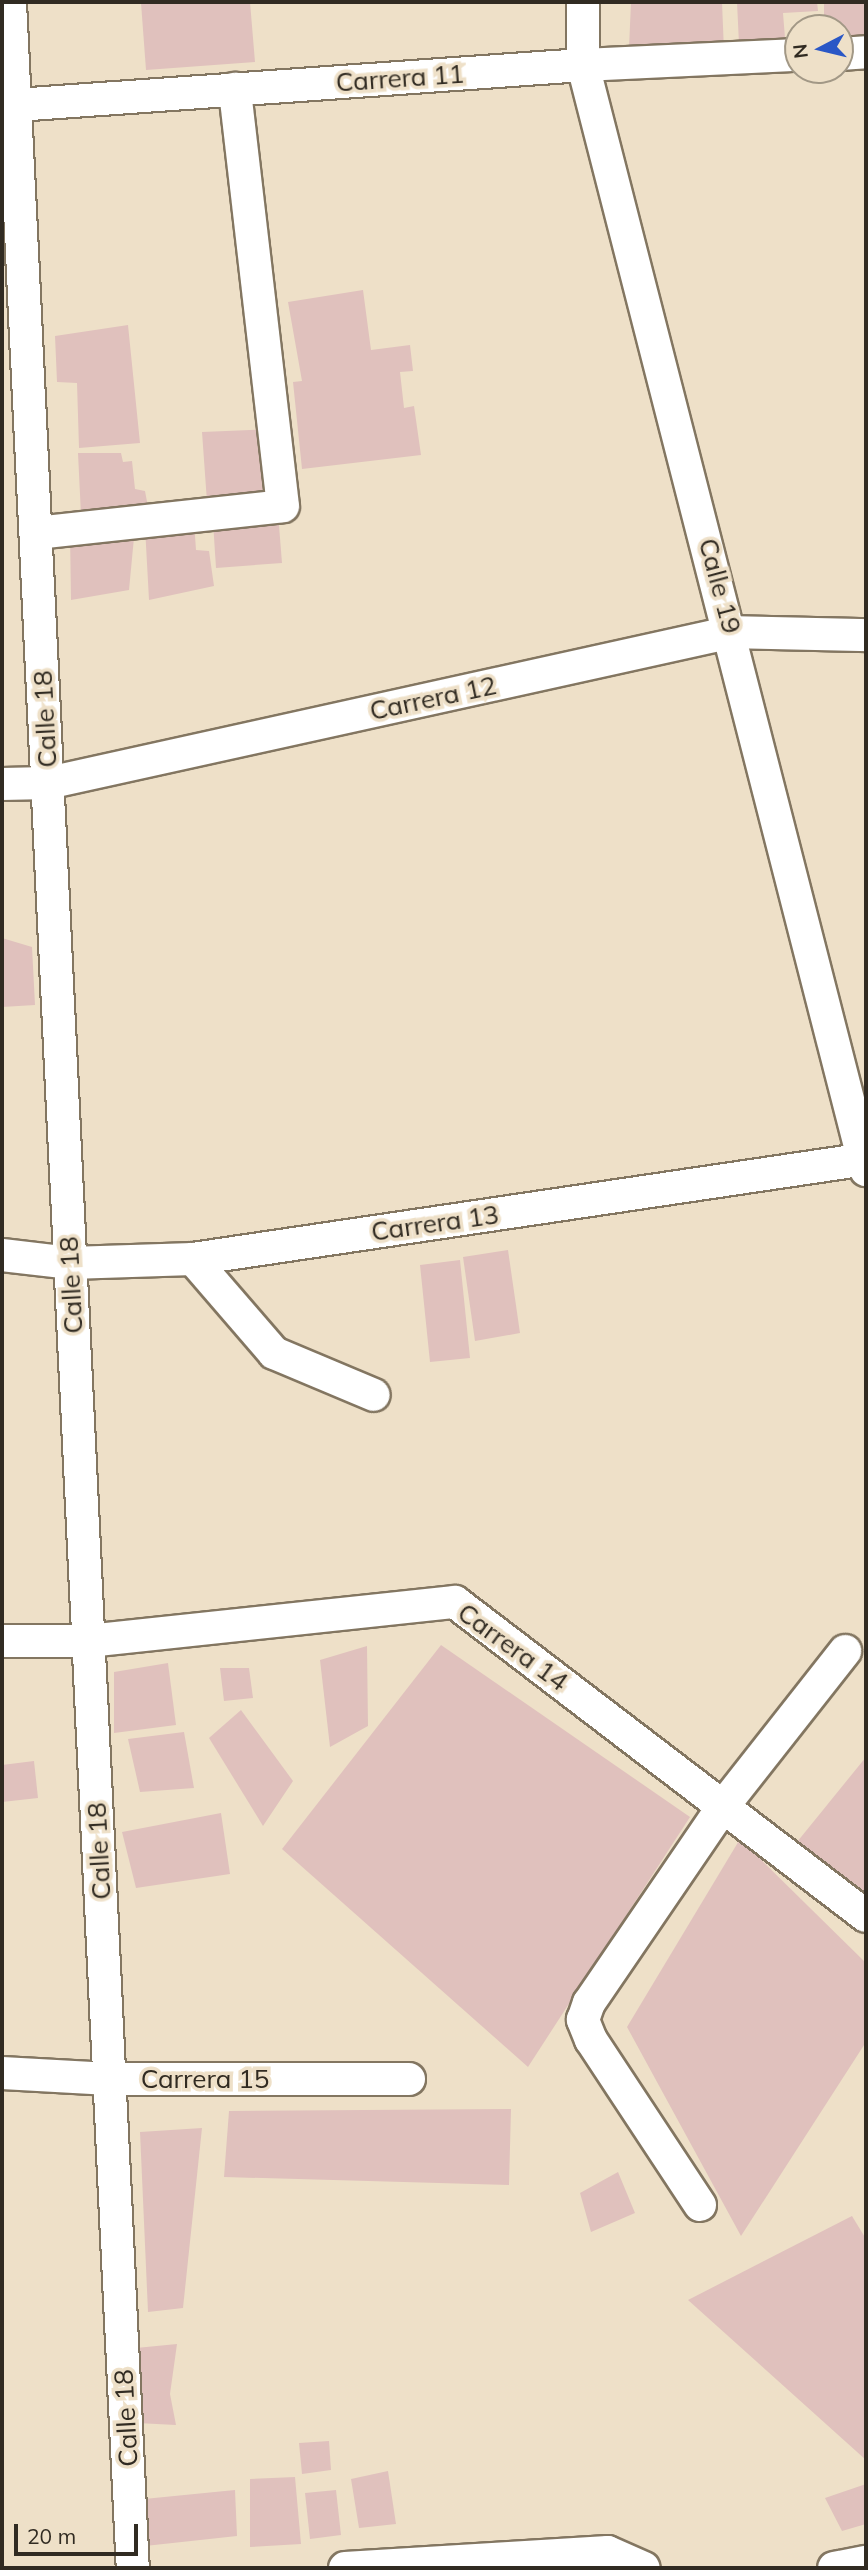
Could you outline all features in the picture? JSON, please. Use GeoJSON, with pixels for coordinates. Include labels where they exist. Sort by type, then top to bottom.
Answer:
{"type":"FeatureCollection","features":[{"type":"Feature","properties":{"kind":"street","name":"Calle 18"},"geometry":{"type":"LineString","coordinates":[[10,2],[8,105],[36,533],[133,2568]]}},
{"type":"Feature","properties":{"kind":"street","name":"Calle 19"},"geometry":{"type":"LineString","coordinates":[[583,2],[583,65],[732,632],[865,1163]]}},
{"type":"Feature","properties":{"kind":"street","name":"Carrera 11"},"geometry":{"type":"LineString","coordinates":[[8,105],[583,65],[784,56]]}},
{"type":"Feature","properties":{"kind":"street"},"geometry":{"type":"LineString","coordinates":[[36,533],[283,506],[235,89]]}},
{"type":"Feature","properties":{"kind":"street","name":"Carrera 12"},"geometry":{"type":"LineString","coordinates":[[2,784],[48,783],[732,632],[866,635]]}},
{"type":"Feature","properties":{"kind":"street","name":"Carrera 13"},"geometry":{"type":"LineString","coordinates":[[2,1255],[70,1263],[193,1259],[865,1163]]}},
{"type":"Feature","properties":{"kind":"street"},"geometry":{"type":"LineString","coordinates":[[193,1259],[274,1353],[374,1395]]}},
{"type":"Feature","properties":{"kind":"street","name":"Carrera 14"},"geometry":{"type":"LineString","coordinates":[[2,1641],[88,1641],[455,1602],[866,1916]]}},
{"type":"Feature","properties":{"kind":"street"},"geometry":{"type":"LineString","coordinates":[[700,2205],[591,2040],[583,2020],[589,2003],[724,1805],[845,1650]]}},
{"type":"Feature","properties":{"kind":"street","name":"Carrera 15"},"geometry":{"type":"LineString","coordinates":[[2,2073],[110,2079],[409,2078]]}},
{"type":"Feature","properties":{"kind":"street"},"geometry":{"type":"LineString","coordinates":[[345,2568],[608,2552],[644,2568]]}},
{"type":"Feature","properties":{"kind":"street"},"geometry":{"type":"LineString","coordinates":[[834,2568],[866,2562]]}},
{"type":"Feature","properties":{"kind":"building"},"geometry":{"type":"Polygon","coordinates":[[[250,2],[255,62],[146,70],[141,3],[250,2]]]}},
{"type":"Feature","properties":{"kind":"building"},"geometry":{"type":"Polygon","coordinates":[[[631,2],[722,2],[724,51],[629,48],[631,2]]]}},
{"type":"Feature","properties":{"kind":"building"},"geometry":{"type":"Polygon","coordinates":[[[737,2],[817,2],[818,11],[783,13],[784,38],[739,44],[737,2]]]}},
{"type":"Feature","properties":{"kind":"building"},"geometry":{"type":"Polygon","coordinates":[[[824,2],[866,2],[866,44],[854,45],[854,14],[824,14],[824,2]]]}},
{"type":"Feature","properties":{"kind":"building"},"geometry":{"type":"Polygon","coordinates":[[[363,290],[371,350],[410,345],[413,371],[400,372],[404,408],[414,406],[421,455],[302,469],[293,382],[302,381],[288,302],[363,290]]]}},
{"type":"Feature","properties":{"kind":"building"},"geometry":{"type":"Polygon","coordinates":[[[128,325],[140,443],[79,448],[77,383],[57,382],[55,336],[128,325]]]}},
{"type":"Feature","properties":{"kind":"building"},"geometry":{"type":"Polygon","coordinates":[[[273,429],[275,494],[207,502],[202,432],[273,429]]]}},
{"type":"Feature","properties":{"kind":"building"},"geometry":{"type":"Polygon","coordinates":[[[78,453],[121,453],[123,462],[132,461],[135,489],[145,491],[149,512],[81,515],[78,453]]]}},
{"type":"Feature","properties":{"kind":"building"},"geometry":{"type":"Polygon","coordinates":[[[278,513],[282,563],[216,568],[213,522],[278,513]]]}},
{"type":"Feature","properties":{"kind":"building"},"geometry":{"type":"Polygon","coordinates":[[[194,521],[196,550],[209,551],[214,586],[149,600],[145,527],[194,521]]]}},
{"type":"Feature","properties":{"kind":"building"},"geometry":{"type":"Polygon","coordinates":[[[135,527],[129,590],[71,600],[70,534],[135,527]]]}},
{"type":"Feature","properties":{"kind":"building"},"geometry":{"type":"Polygon","coordinates":[[[2,938],[32,947],[35,1005],[2,1007],[2,938]]]}},
{"type":"Feature","properties":{"kind":"building"},"geometry":{"type":"Polygon","coordinates":[[[508,1250],[520,1333],[475,1341],[463,1257],[508,1250]]]}},
{"type":"Feature","properties":{"kind":"building"},"geometry":{"type":"Polygon","coordinates":[[[460,1260],[470,1358],[430,1362],[420,1265],[460,1260]]]}},
{"type":"Feature","properties":{"kind":"building"},"geometry":{"type":"Polygon","coordinates":[[[441,1645],[690,1817],[528,2067],[282,1849],[441,1645]]]}},
{"type":"Feature","properties":{"kind":"building"},"geometry":{"type":"Polygon","coordinates":[[[367,1646],[368,1726],[330,1747],[320,1660],[367,1646]]]}},
{"type":"Feature","properties":{"kind":"building"},"geometry":{"type":"Polygon","coordinates":[[[168,1663],[176,1725],[114,1733],[114,1672],[168,1663]]]}},
{"type":"Feature","properties":{"kind":"building"},"geometry":{"type":"Polygon","coordinates":[[[220,1668],[249,1668],[253,1698],[224,1701],[220,1668]]]}},
{"type":"Feature","properties":{"kind":"building"},"geometry":{"type":"Polygon","coordinates":[[[241,1710],[293,1781],[263,1826],[209,1738],[241,1710]]]}},
{"type":"Feature","properties":{"kind":"building"},"geometry":{"type":"Polygon","coordinates":[[[184,1732],[194,1788],[140,1792],[128,1739],[184,1732]]]}},
{"type":"Feature","properties":{"kind":"building"},"geometry":{"type":"Polygon","coordinates":[[[866,1757],[866,1894],[797,1842],[866,1757]]]}},
{"type":"Feature","properties":{"kind":"building"},"geometry":{"type":"Polygon","coordinates":[[[34,1761],[38,1798],[2,1802],[2,1765],[34,1761]]]}},
{"type":"Feature","properties":{"kind":"building"},"geometry":{"type":"Polygon","coordinates":[[[221,1813],[230,1874],[136,1888],[122,1832],[221,1813]]]}},
{"type":"Feature","properties":{"kind":"building"},"geometry":{"type":"Polygon","coordinates":[[[740,1839],[866,1963],[866,2042],[741,2236],[627,2027],[740,1839]]]}},
{"type":"Feature","properties":{"kind":"building"},"geometry":{"type":"Polygon","coordinates":[[[511,2109],[509,2185],[224,2177],[229,2111],[511,2109]]]}},
{"type":"Feature","properties":{"kind":"building"},"geometry":{"type":"Polygon","coordinates":[[[202,2128],[183,2308],[148,2312],[140,2132],[202,2128]]]}},
{"type":"Feature","properties":{"kind":"building"},"geometry":{"type":"Polygon","coordinates":[[[618,2172],[635,2213],[591,2232],[580,2193],[618,2172]]]}},
{"type":"Feature","properties":{"kind":"building"},"geometry":{"type":"Polygon","coordinates":[[[852,2216],[866,2239],[866,2460],[688,2300],[852,2216]]]}},
{"type":"Feature","properties":{"kind":"building"},"geometry":{"type":"Polygon","coordinates":[[[177,2344],[170,2394],[176,2425],[137,2423],[136,2348],[177,2344]]]}},
{"type":"Feature","properties":{"kind":"building"},"geometry":{"type":"Polygon","coordinates":[[[329,2441],[331,2470],[302,2474],[299,2443],[329,2441]]]}},
{"type":"Feature","properties":{"kind":"building"},"geometry":{"type":"Polygon","coordinates":[[[388,2471],[396,2524],[359,2528],[351,2479],[388,2471]]]}},
{"type":"Feature","properties":{"kind":"building"},"geometry":{"type":"Polygon","coordinates":[[[295,2477],[301,2544],[250,2547],[250,2479],[295,2477]]]}},
{"type":"Feature","properties":{"kind":"building"},"geometry":{"type":"Polygon","coordinates":[[[866,2484],[866,2524],[842,2531],[825,2498],[866,2484]]]}},
{"type":"Feature","properties":{"kind":"building"},"geometry":{"type":"Polygon","coordinates":[[[235,2490],[237,2536],[145,2546],[144,2499],[235,2490]]]}},
{"type":"Feature","properties":{"kind":"building"},"geometry":{"type":"Polygon","coordinates":[[[336,2490],[341,2535],[310,2539],[305,2493],[336,2490]]]}}]}
